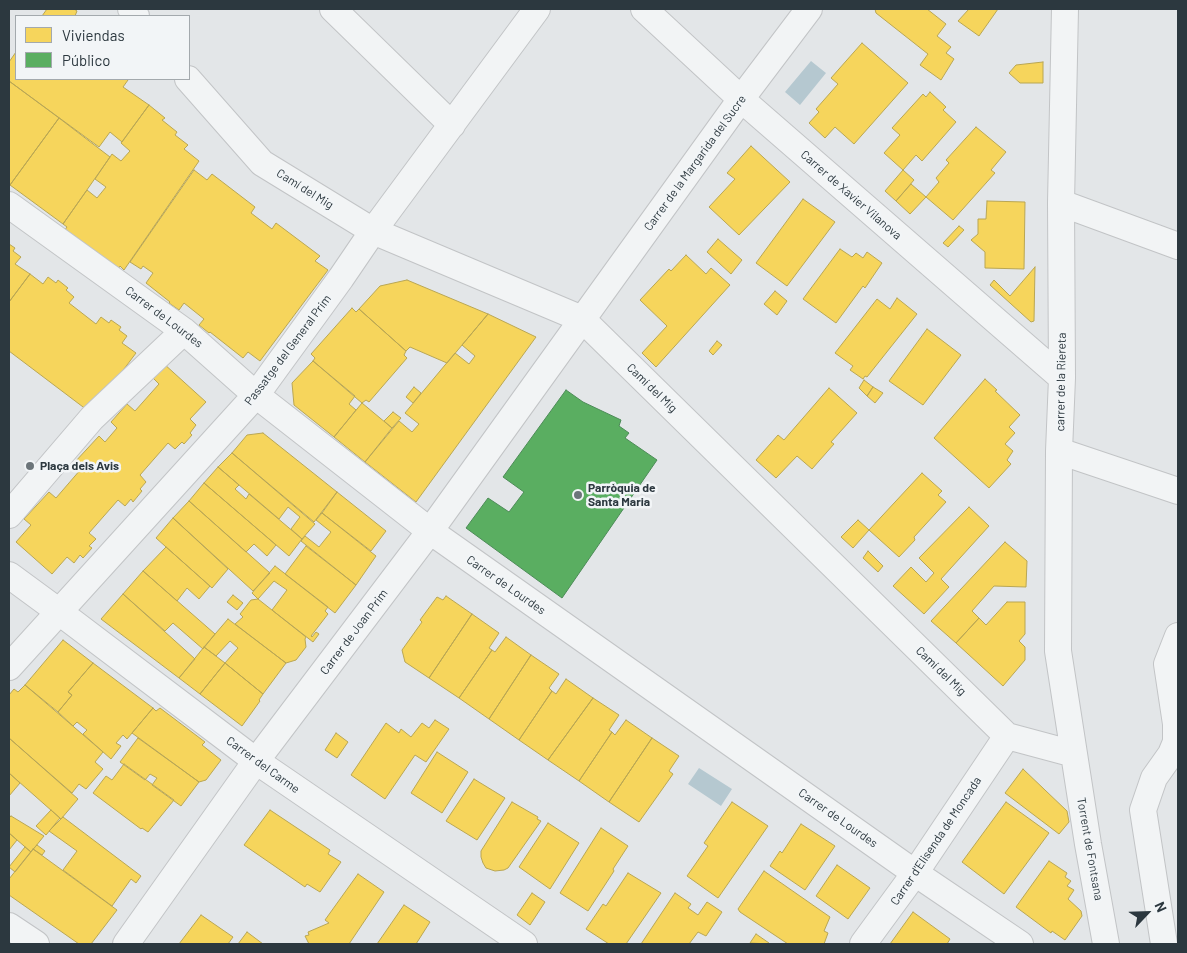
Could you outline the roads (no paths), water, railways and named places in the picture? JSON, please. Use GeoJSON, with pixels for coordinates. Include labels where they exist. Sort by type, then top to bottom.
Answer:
{"type":"FeatureCollection","features":[{"type":"Feature","properties":{"kind":"street"},"geometry":{"type":"LineString","coordinates":[[333,9],[452,125]]}},
{"type":"Feature","properties":{"kind":"street","name":"Passatge del General Prim"},"geometry":{"type":"LineString","coordinates":[[9,667],[256,395],[373,231],[537,9]]}},
{"type":"Feature","properties":{"kind":"street","name":"Carrer de Xavier Vilanova"},"geometry":{"type":"LineString","coordinates":[[644,9],[740,99],[1062,378]]}},
{"type":"Feature","properties":{"kind":"street","name":"Carrer de la Margarida del Sucre"},"geometry":{"type":"LineString","coordinates":[[582,319],[740,99],[809,9]]}},
{"type":"Feature","properties":{"kind":"street","name":"carrer de la Riereta"},"geometry":{"type":"LineString","coordinates":[[1065,9],[1061,203],[1062,378],[1059,451],[1058,651],[1074,754]]}},
{"type":"Feature","properties":{"kind":"street","name":"Camí del Mig"},"geometry":{"type":"LineString","coordinates":[[189,80],[262,163],[373,231],[582,319],[1007,736],[1074,754]]}},
{"type":"Feature","properties":{"kind":"street"},"geometry":{"type":"LineString","coordinates":[[1061,203],[1178,246]]}},
{"type":"Feature","properties":{"kind":"street","name":"Carrer de Lourdes"},"geometry":{"type":"LineString","coordinates":[[9,204],[184,330],[256,395],[430,531],[915,873],[1020,944]]}},
{"type":"Feature","properties":{"kind":"street","name":"Carrer de Joan Prim"},"geometry":{"type":"LineString","coordinates":[[126,944],[256,761],[430,531],[582,319]]}},
{"type":"Feature","properties":{"kind":"street"},"geometry":{"type":"LineString","coordinates":[[9,515],[92,418],[184,330]]}},
{"type":"Feature","properties":{"kind":"street"},"geometry":{"type":"LineString","coordinates":[[1059,451],[1178,491]]}},
{"type":"Feature","properties":{"kind":"street","name":"Carrer del Carme"},"geometry":{"type":"LineString","coordinates":[[9,575],[256,761],[524,944]]}},
{"type":"Feature","properties":{"kind":"street"},"geometry":{"type":"LineString","coordinates":[[1164,944],[1144,810],[1154,778],[1171,754],[1176,742],[1177,736],[1167,664],[1178,636]]}},
{"type":"Feature","properties":{"kind":"street","name":"Carrer d'Elisenda de Moncada"},"geometry":{"type":"LineString","coordinates":[[864,944],[915,873],[1007,736]]}},
{"type":"Feature","properties":{"kind":"street","name":"Torrent de Fontsana"},"geometry":{"type":"LineString","coordinates":[[1074,754],[1106,944]]}},
{"type":"Feature","properties":{"kind":"street"},"geometry":{"type":"LineString","coordinates":[[9,926],[36,944]]}},
{"type":"Feature","properties":{"kind":"place","name":"Plaça dels Avis"},"geometry":{"type":"Point","coordinates":[30,466]}},
{"type":"Feature","properties":{"kind":"place","name":"Parròquia de Santa Maria"},"geometry":{"type":"Point","coordinates":[578,495]}}]}
